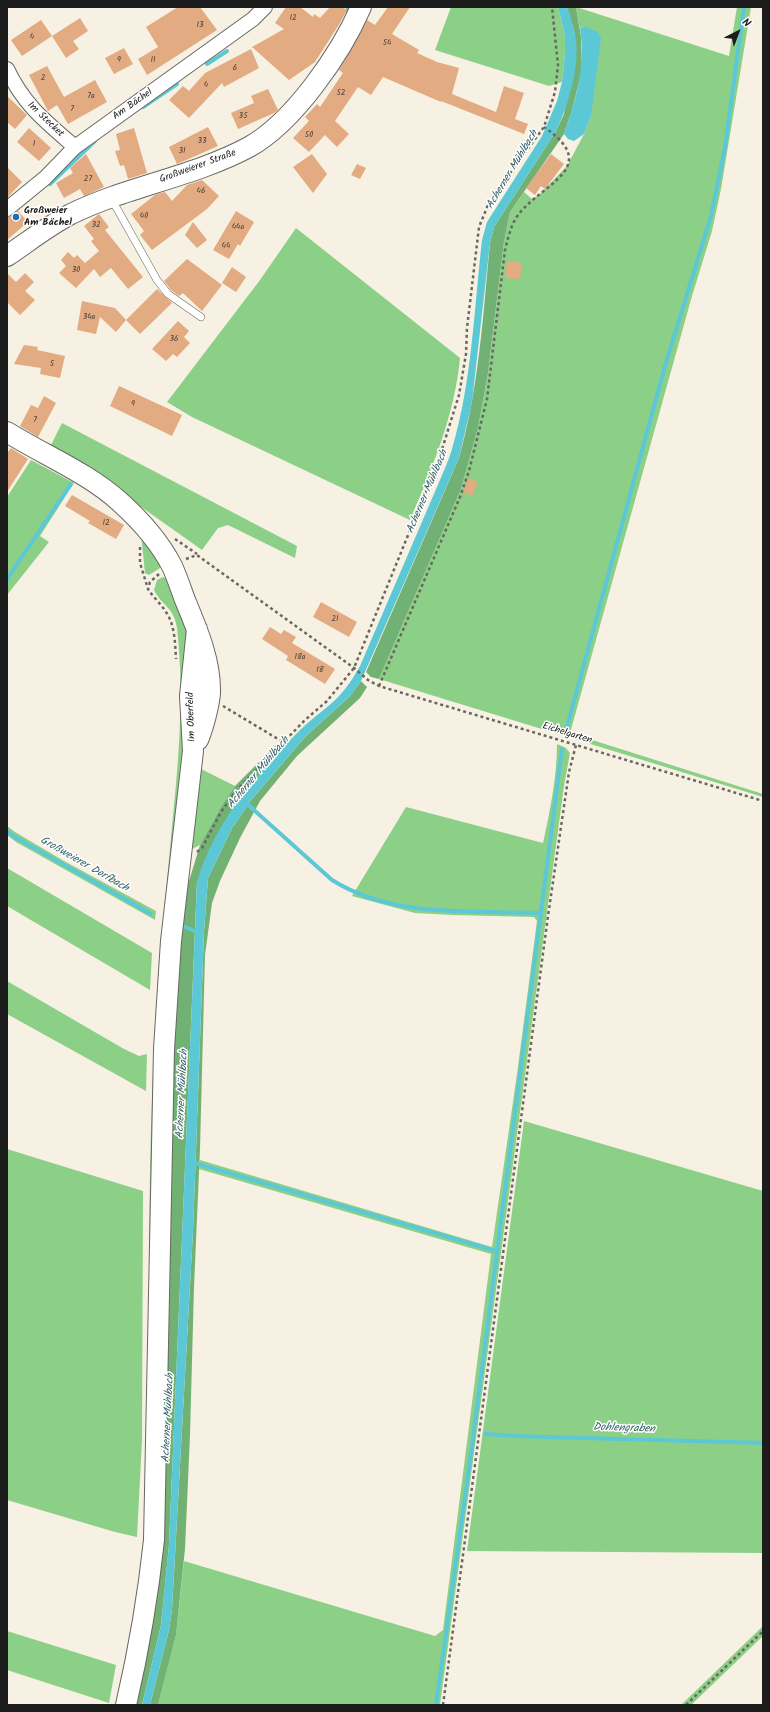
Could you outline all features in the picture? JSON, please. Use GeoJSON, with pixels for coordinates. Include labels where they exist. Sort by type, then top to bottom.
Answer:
{"type":"FeatureCollection","features":[{"type":"Feature","properties":{"kind":"street","name":"Am Bächel"},"geometry":{"type":"LineString","coordinates":[[7,210],[45,178],[75,147],[253,19],[265,7]]}},
{"type":"Feature","properties":{"kind":"street","name":"Großweierer Straße"},"geometry":{"type":"LineString","coordinates":[[7,256],[70,215],[111,198],[224,158],[249,146],[270,132],[290,114],[307,95],[332,59],[361,7]]}},
{"type":"Feature","properties":{"kind":"street","name":"Im Stecket"},"geometry":{"type":"LineString","coordinates":[[7,69],[20,94],[34,112],[75,147]]}},
{"type":"Feature","properties":{"kind":"street","name":"Im Oberfeld"},"geometry":{"type":"LineString","coordinates":[[7,432],[106,490],[138,520],[156,541],[171,566],[197,629],[205,654],[208,674],[209,698],[200,735],[193,751]]}},
{"type":"Feature","properties":{"kind":"street","name":"Im Oberfeld"},"geometry":{"type":"LineString","coordinates":[[193,751],[190,696],[197,629]]}},
{"type":"Feature","properties":{"kind":"street"},"geometry":{"type":"LineString","coordinates":[[126,1705],[141,1640],[149,1590],[154,1540],[164,1049],[171,941],[193,751]]}},
{"type":"Feature","properties":{"kind":"lane"},"geometry":{"type":"LineString","coordinates":[[111,198],[157,280],[168,294],[201,317]]}},
{"type":"Feature","properties":{"kind":"path"},"geometry":{"type":"LineString","coordinates":[[181,856],[196,852],[202,848],[221,812],[236,791],[283,742],[327,701],[354,668],[439,459],[459,395],[466,354],[467,328],[479,227],[490,200],[544,127],[556,92],[558,65],[552,7]]}},
{"type":"Feature","properties":{"kind":"path"},"geometry":{"type":"LineString","coordinates":[[379,686],[460,497],[469,471],[488,399],[505,250],[510,230],[516,217],[562,174],[570,162],[569,151],[565,144],[556,135],[544,127]]}},
{"type":"Feature","properties":{"kind":"path"},"geometry":{"type":"LineString","coordinates":[[138,520],[140,563],[148,589]]}},
{"type":"Feature","properties":{"kind":"path"},"geometry":{"type":"LineString","coordinates":[[171,566],[197,554],[354,668]]}},
{"type":"Feature","properties":{"kind":"path","name":"Eichelgarten"},"geometry":{"type":"LineString","coordinates":[[354,668],[368,680],[379,686],[763,801]]}},
{"type":"Feature","properties":{"kind":"path"},"geometry":{"type":"LineString","coordinates":[[209,698],[283,742]]}},
{"type":"Feature","properties":{"kind":"path"},"geometry":{"type":"LineString","coordinates":[[443,1705],[547,924],[569,772],[576,745]]}},
{"type":"Feature","properties":{"kind":"path"},"geometry":{"type":"LineString","coordinates":[[686,1705],[763,1630]]}},
{"type":"Feature","properties":{"kind":"green space"},"geometry":{"type":"Polygon","coordinates":[[[451,7],[558,7],[565,36],[562,82],[549,86],[435,50],[451,7]]]}},
{"type":"Feature","properties":{"kind":"green space"},"geometry":{"type":"Polygon","coordinates":[[[567,7],[576,7],[581,37],[582,70],[572,110],[564,134],[510,212],[504,242],[488,373],[478,428],[461,489],[379,679],[371,677],[366,672],[459,458],[466,432],[476,378],[490,243],[494,227],[556,131],[564,114],[575,34],[567,7]]]}},
{"type":"Feature","properties":{"kind":"green space"},"geometry":{"type":"Polygon","coordinates":[[[576,7],[729,56],[737,7],[751,7],[721,189],[712,231],[692,296],[570,733],[763,794],[763,797],[379,679],[461,489],[478,428],[488,373],[504,242],[510,212],[524,192],[532,199],[539,195],[567,166],[584,134],[591,116],[584,26],[580,29],[576,7]]]}},
{"type":"Feature","properties":{"kind":"green space"},"geometry":{"type":"Polygon","coordinates":[[[296,228],[460,358],[448,420],[434,461],[410,520],[192,417],[167,402],[260,280],[296,228]]]}},
{"type":"Feature","properties":{"kind":"green space"},"geometry":{"type":"Polygon","coordinates":[[[62,423],[297,546],[295,558],[228,525],[218,528],[202,550],[99,477],[49,449],[62,423]]]}},
{"type":"Feature","properties":{"kind":"green space"},"geometry":{"type":"Polygon","coordinates":[[[31,460],[74,483],[40,536],[49,542],[7,595],[7,497],[31,460]]]}},
{"type":"Feature","properties":{"kind":"green space"},"geometry":{"type":"Polygon","coordinates":[[[141,534],[162,561],[160,568],[149,575],[145,573],[141,534]]]}},
{"type":"Feature","properties":{"kind":"green space"},"geometry":{"type":"Polygon","coordinates":[[[163,577],[171,580],[186,615],[190,638],[191,655],[187,698],[190,748],[167,938],[157,1087],[152,1416],[148,1548],[144,1592],[134,1648],[121,1705],[116,1705],[137,1603],[143,1554],[147,1485],[152,1087],[159,968],[180,732],[180,680],[177,628],[171,611],[154,590],[157,580],[163,577]]]}},
{"type":"Feature","properties":{"kind":"green space"},"geometry":{"type":"Polygon","coordinates":[[[361,681],[367,687],[360,698],[297,756],[260,801],[240,838],[220,881],[212,903],[205,955],[200,1149],[185,1549],[176,1635],[158,1705],[150,1705],[169,1630],[172,1609],[193,1231],[204,931],[208,878],[232,828],[252,799],[305,737],[350,696],[361,681]]]}},
{"type":"Feature","properties":{"kind":"green space"},"geometry":{"type":"Polygon","coordinates":[[[277,744],[283,747],[263,771],[197,882],[169,1545],[161,1625],[142,1705],[133,1705],[144,1657],[170,1077],[180,907],[200,845],[221,807],[235,786],[277,744]]]}},
{"type":"Feature","properties":{"kind":"green space"},"geometry":{"type":"Polygon","coordinates":[[[557,744],[566,748],[570,753],[564,786],[440,1705],[158,1705],[176,1635],[184,1561],[435,1636],[443,1630],[491,1254],[199,1169],[200,1160],[492,1247],[537,921],[534,917],[415,913],[352,896],[406,807],[543,843],[551,806],[557,744]]]}},
{"type":"Feature","properties":{"kind":"green space"},"geometry":{"type":"Polygon","coordinates":[[[197,767],[235,786],[221,807],[200,845],[192,849],[189,848],[197,767]]]}},
{"type":"Feature","properties":{"kind":"green space"},"geometry":{"type":"Polygon","coordinates":[[[7,826],[64,861],[156,911],[155,920],[16,842],[7,835],[7,826]]]}},
{"type":"Feature","properties":{"kind":"green space"},"geometry":{"type":"Polygon","coordinates":[[[7,868],[152,953],[150,990],[7,906],[7,868]]]}},
{"type":"Feature","properties":{"kind":"green space"},"geometry":{"type":"Polygon","coordinates":[[[7,981],[124,1049],[139,1056],[147,1054],[146,1091],[7,1014],[7,981]]]}},
{"type":"Feature","properties":{"kind":"green space"},"geometry":{"type":"Polygon","coordinates":[[[524,1121],[763,1191],[763,1553],[467,1551],[524,1121]]]}},
{"type":"Feature","properties":{"kind":"green space"},"geometry":{"type":"Polygon","coordinates":[[[7,1149],[143,1191],[142,1440],[137,1537],[115,1532],[7,1500],[7,1149]]]}},
{"type":"Feature","properties":{"kind":"green space"},"geometry":{"type":"Polygon","coordinates":[[[763,1626],[763,1636],[691,1705],[681,1705],[763,1626]]]}},
{"type":"Feature","properties":{"kind":"green space"},"geometry":{"type":"Polygon","coordinates":[[[7,1631],[116,1665],[109,1703],[7,1670],[7,1631]]]}},
{"type":"Feature","properties":{"kind":"water"},"geometry":{"type":"Polygon","coordinates":[[[558,7],[567,7],[575,34],[576,58],[573,84],[556,131],[494,227],[490,243],[472,402],[459,458],[361,681],[350,696],[305,737],[252,799],[232,828],[208,878],[204,931],[193,1231],[172,1609],[169,1630],[150,1705],[142,1705],[161,1625],[169,1544],[197,882],[214,839],[226,819],[253,781],[305,725],[340,695],[360,666],[451,453],[464,398],[472,345],[482,240],[487,222],[542,136],[557,101],[562,82],[565,36],[558,7]]]}},
{"type":"Feature","properties":{"kind":"water"},"geometry":{"type":"Polygon","coordinates":[[[584,26],[598,32],[601,38],[591,116],[584,134],[574,141],[568,139],[564,134],[579,82],[582,56],[580,29],[584,26]]]}},
{"type":"Feature","properties":{"kind":"building"},"geometry":{"type":"Polygon","coordinates":[[[178,7],[200,7],[217,30],[147,75],[138,59],[158,47],[146,27],[178,7]]]}},
{"type":"Feature","properties":{"kind":"building"},"geometry":{"type":"Polygon","coordinates":[[[286,7],[300,7],[313,17],[314,14],[320,18],[330,7],[342,7],[347,10],[315,62],[289,80],[252,47],[284,29],[275,23],[286,7]]]}},
{"type":"Feature","properties":{"kind":"building"},"geometry":{"type":"Polygon","coordinates":[[[388,7],[410,7],[392,34],[419,50],[417,53],[437,62],[459,68],[452,94],[496,112],[504,86],[524,93],[515,119],[528,124],[524,134],[441,102],[383,77],[371,95],[358,87],[335,121],[349,134],[337,147],[325,135],[309,152],[293,138],[309,121],[305,117],[317,104],[320,107],[343,73],[339,70],[367,20],[375,25],[388,7]]]}},
{"type":"Feature","properties":{"kind":"building"},"geometry":{"type":"Polygon","coordinates":[[[80,18],[88,31],[73,41],[79,49],[66,58],[52,36],[80,18]]]}},
{"type":"Feature","properties":{"kind":"building"},"geometry":{"type":"Polygon","coordinates":[[[41,20],[52,36],[22,56],[11,40],[41,20]]]}},
{"type":"Feature","properties":{"kind":"building"},"geometry":{"type":"Polygon","coordinates":[[[124,48],[133,64],[114,74],[105,58],[124,48]]]}},
{"type":"Feature","properties":{"kind":"building"},"geometry":{"type":"Polygon","coordinates":[[[251,49],[259,68],[224,87],[222,83],[189,118],[169,100],[183,86],[189,91],[205,73],[251,49]]]}},
{"type":"Feature","properties":{"kind":"building"},"geometry":{"type":"Polygon","coordinates":[[[47,66],[64,97],[95,80],[107,102],[68,124],[57,105],[48,111],[29,75],[47,66]]]}},
{"type":"Feature","properties":{"kind":"building"},"geometry":{"type":"Polygon","coordinates":[[[268,89],[278,110],[238,129],[231,113],[254,103],[251,96],[268,89]]]}},
{"type":"Feature","properties":{"kind":"building"},"geometry":{"type":"Polygon","coordinates":[[[7,96],[27,115],[15,129],[7,122],[7,96]]]}},
{"type":"Feature","properties":{"kind":"building"},"geometry":{"type":"Polygon","coordinates":[[[208,127],[218,146],[177,164],[169,147],[208,127]]]}},
{"type":"Feature","properties":{"kind":"building"},"geometry":{"type":"Polygon","coordinates":[[[29,128],[51,148],[39,161],[17,142],[29,128]]]}},
{"type":"Feature","properties":{"kind":"building"},"geometry":{"type":"Polygon","coordinates":[[[134,128],[147,173],[128,179],[124,165],[120,166],[115,151],[120,150],[116,134],[134,128]]]}},
{"type":"Feature","properties":{"kind":"building"},"geometry":{"type":"Polygon","coordinates":[[[86,154],[104,187],[84,196],[80,189],[64,198],[56,183],[73,173],[70,168],[86,154]]]}},
{"type":"Feature","properties":{"kind":"building"},"geometry":{"type":"Polygon","coordinates":[[[312,154],[327,174],[313,193],[293,167],[312,154]]]}},
{"type":"Feature","properties":{"kind":"building"},"geometry":{"type":"Polygon","coordinates":[[[551,154],[564,164],[545,189],[541,186],[535,195],[526,188],[551,154]]]}},
{"type":"Feature","properties":{"kind":"building"},"geometry":{"type":"Polygon","coordinates":[[[357,164],[366,168],[360,179],[351,175],[357,164]]]}},
{"type":"Feature","properties":{"kind":"building"},"geometry":{"type":"Polygon","coordinates":[[[7,167],[22,182],[7,198],[7,167]]]}},
{"type":"Feature","properties":{"kind":"building"},"geometry":{"type":"Polygon","coordinates":[[[202,180],[219,196],[207,209],[152,250],[140,235],[144,231],[131,214],[155,195],[165,192],[172,201],[187,185],[202,180]]]}},
{"type":"Feature","properties":{"kind":"building"},"geometry":{"type":"Polygon","coordinates":[[[18,211],[28,222],[7,240],[7,217],[12,216],[18,211]]]}},
{"type":"Feature","properties":{"kind":"building"},"geometry":{"type":"Polygon","coordinates":[[[236,211],[254,222],[240,246],[238,244],[229,259],[213,250],[236,211]]]}},
{"type":"Feature","properties":{"kind":"building"},"geometry":{"type":"Polygon","coordinates":[[[99,214],[109,227],[105,230],[143,277],[128,289],[111,268],[100,277],[94,269],[76,288],[59,273],[66,266],[61,260],[68,252],[74,258],[77,255],[85,263],[99,251],[91,241],[94,239],[84,226],[99,214]]]}},
{"type":"Feature","properties":{"kind":"building"},"geometry":{"type":"Polygon","coordinates":[[[193,222],[207,240],[197,248],[185,235],[193,222]]]}},
{"type":"Feature","properties":{"kind":"building"},"geometry":{"type":"Polygon","coordinates":[[[187,259],[222,285],[202,311],[183,293],[179,296],[171,290],[164,281],[187,259]]]}},
{"type":"Feature","properties":{"kind":"building"},"geometry":{"type":"Polygon","coordinates":[[[507,261],[522,263],[520,279],[505,278],[507,261]]]}},
{"type":"Feature","properties":{"kind":"building"},"geometry":{"type":"Polygon","coordinates":[[[232,267],[246,277],[236,292],[222,283],[232,267]]]}},
{"type":"Feature","properties":{"kind":"building"},"geometry":{"type":"Polygon","coordinates":[[[7,273],[16,282],[25,273],[34,282],[25,291],[35,300],[20,315],[7,302],[7,273]]]}},
{"type":"Feature","properties":{"kind":"building"},"geometry":{"type":"Polygon","coordinates":[[[157,289],[172,303],[140,334],[126,320],[157,289]]]}},
{"type":"Feature","properties":{"kind":"building"},"geometry":{"type":"Polygon","coordinates":[[[82,301],[115,308],[126,320],[116,332],[100,317],[96,334],[77,330],[82,301]]]}},
{"type":"Feature","properties":{"kind":"building"},"geometry":{"type":"Polygon","coordinates":[[[178,321],[189,331],[184,337],[190,343],[177,357],[173,354],[166,361],[152,349],[178,321]]]}},
{"type":"Feature","properties":{"kind":"building"},"geometry":{"type":"Polygon","coordinates":[[[24,345],[38,347],[37,350],[65,356],[60,378],[40,374],[41,368],[14,364],[24,345]]]}},
{"type":"Feature","properties":{"kind":"building"},"geometry":{"type":"Polygon","coordinates":[[[119,386],[182,415],[172,436],[110,406],[119,386]]]}},
{"type":"Feature","properties":{"kind":"building"},"geometry":{"type":"Polygon","coordinates":[[[44,396],[56,403],[38,437],[20,426],[31,405],[38,408],[44,396]]]}},
{"type":"Feature","properties":{"kind":"building"},"geometry":{"type":"Polygon","coordinates":[[[11,448],[28,459],[7,492],[7,453],[11,448]]]}},
{"type":"Feature","properties":{"kind":"building"},"geometry":{"type":"Polygon","coordinates":[[[468,478],[478,482],[472,496],[463,492],[468,478]]]}},
{"type":"Feature","properties":{"kind":"building"},"geometry":{"type":"Polygon","coordinates":[[[72,495],[124,525],[116,539],[88,523],[90,521],[65,506],[72,495]]]}},
{"type":"Feature","properties":{"kind":"building"},"geometry":{"type":"Polygon","coordinates":[[[321,602],[357,622],[349,637],[313,617],[321,602]]]}},
{"type":"Feature","properties":{"kind":"building"},"geometry":{"type":"Polygon","coordinates":[[[270,627],[281,634],[284,630],[296,637],[292,643],[335,669],[325,684],[286,660],[288,656],[262,639],[270,627]]]}},
{"type":"Feature","properties":{"kind":"waterway","name":"Großweierer Dorfbach"},"geometry":{"type":"LineString","coordinates":[[347,10],[350,7]]}},
{"type":"Feature","properties":{"kind":"waterway"},"geometry":{"type":"LineString","coordinates":[[565,734],[665,366],[711,216],[725,147],[744,7]]}},
{"type":"Feature","properties":{"kind":"waterway","name":"Großweierer Dorfbach"},"geometry":{"type":"LineString","coordinates":[[207,64],[227,51]]}},
{"type":"Feature","properties":{"kind":"waterway","name":"Großweierer Dorfbach"},"geometry":{"type":"LineString","coordinates":[[143,107],[177,84]]}},
{"type":"Feature","properties":{"kind":"waterway","name":"Großweierer Dorfbach"},"geometry":{"type":"LineString","coordinates":[[50,184],[95,141]]}},
{"type":"Feature","properties":{"kind":"waterway","name":"Großweierer Dorfbach"},"geometry":{"type":"LineString","coordinates":[[7,579],[71,484]]}},
{"type":"Feature","properties":{"kind":"waterway"},"geometry":{"type":"LineString","coordinates":[[436,1705],[472,1446],[562,749]]}},
{"type":"Feature","properties":{"kind":"waterway","name":"Acherner Mühlbach"},"geometry":{"type":"LineString","coordinates":[[245,802],[332,880],[356,892],[381,901],[407,907],[461,912],[541,913]]}},
{"type":"Feature","properties":{"kind":"waterway","name":"Großweierer Dorfbach"},"geometry":{"type":"LineString","coordinates":[[7,831],[13,836],[151,914]]}},
{"type":"Feature","properties":{"kind":"waterway","name":"Großweierer Dorfbach"},"geometry":{"type":"LineString","coordinates":[[183,926],[199,933]]}},
{"type":"Feature","properties":{"kind":"waterway"},"geometry":{"type":"LineString","coordinates":[[191,1162],[496,1251]]}},
{"type":"Feature","properties":{"kind":"waterway","name":"Dohlengraben"},"geometry":{"type":"LineString","coordinates":[[485,1434],[763,1443]]}},
{"type":"Feature","properties":{"kind":"place","name":"Großweier Am Bächel"},"geometry":{"type":"Point","coordinates":[16,217]}}]}
